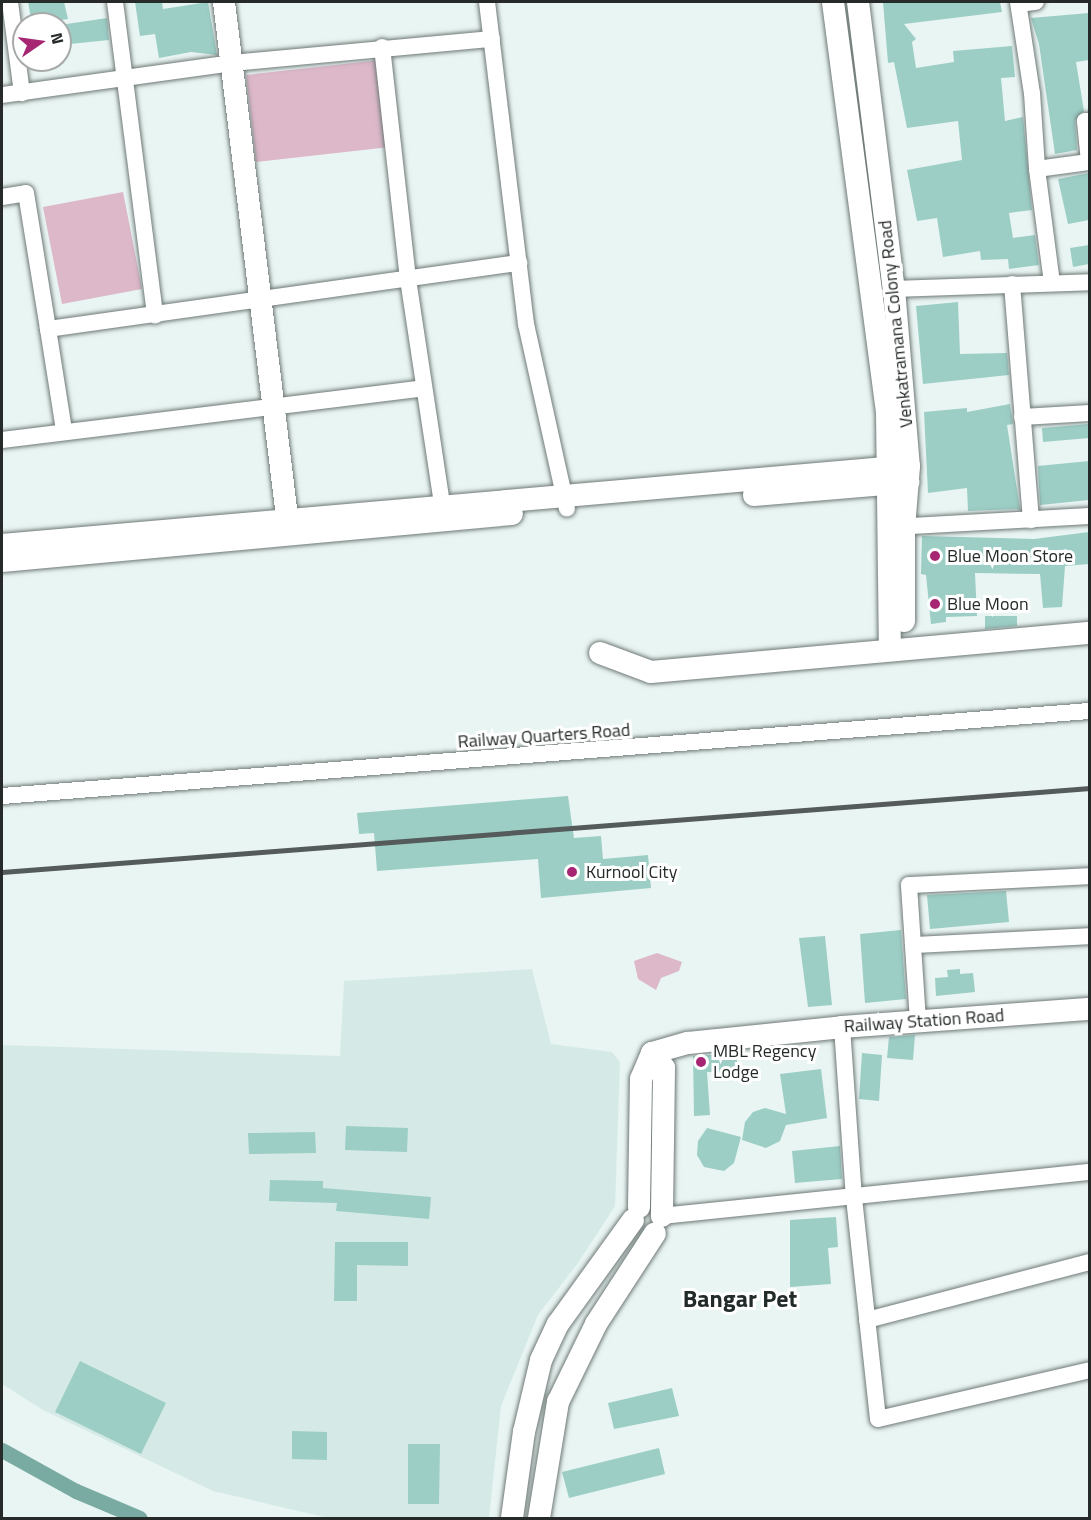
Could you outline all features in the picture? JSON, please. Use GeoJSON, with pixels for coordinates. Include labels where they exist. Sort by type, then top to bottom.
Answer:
{"type":"FeatureCollection","features":[{"type":"Feature","properties":{"kind":"street"},"geometry":{"type":"LineString","coordinates":[[10,2],[22,93]]}},
{"type":"Feature","properties":{"kind":"street"},"geometry":{"type":"LineString","coordinates":[[115,2],[122,79],[155,315]]}},
{"type":"Feature","properties":{"kind":"street"},"geometry":{"type":"LineString","coordinates":[[224,2],[289,526]]}},
{"type":"Feature","properties":{"kind":"street"},"geometry":{"type":"LineString","coordinates":[[488,2],[534,370],[566,502]]}},
{"type":"Feature","properties":{"kind":"street"},"geometry":{"type":"LineString","coordinates":[[2,545],[289,526],[898,475],[886,412],[833,2]]}},
{"type":"Feature","properties":{"kind":"street","name":"Venkatramana Colony Road"},"geometry":{"type":"LineString","coordinates":[[858,2],[894,289],[898,475],[897,648]]}},
{"type":"Feature","properties":{"kind":"street"},"geometry":{"type":"LineString","coordinates":[[1036,2],[1018,3],[1032,93],[1037,169],[1052,283]]}},
{"type":"Feature","properties":{"kind":"street"},"geometry":{"type":"LineString","coordinates":[[2,95],[232,63],[492,39]]}},
{"type":"Feature","properties":{"kind":"street"},"geometry":{"type":"LineString","coordinates":[[382,48],[408,279],[442,504]]}},
{"type":"Feature","properties":{"kind":"street"},"geometry":{"type":"LineString","coordinates":[[1037,169],[1089,162],[1085,121],[1089,121]]}},
{"type":"Feature","properties":{"kind":"street"},"geometry":{"type":"LineString","coordinates":[[2,197],[26,193],[64,430]]}},
{"type":"Feature","properties":{"kind":"street"},"geometry":{"type":"LineString","coordinates":[[48,329],[519,263]]}},
{"type":"Feature","properties":{"kind":"street"},"geometry":{"type":"LineString","coordinates":[[894,289],[1089,282]]}},
{"type":"Feature","properties":{"kind":"street"},"geometry":{"type":"LineString","coordinates":[[1012,284],[1031,520]]}},
{"type":"Feature","properties":{"kind":"street"},"geometry":{"type":"LineString","coordinates":[[2,440],[64,430],[424,388]]}},
{"type":"Feature","properties":{"kind":"street"},"geometry":{"type":"LineString","coordinates":[[1022,417],[1089,412]]}},
{"type":"Feature","properties":{"kind":"street"},"geometry":{"type":"LineString","coordinates":[[2,561],[289,526],[442,504],[566,502]]}},
{"type":"Feature","properties":{"kind":"street"},"geometry":{"type":"LineString","coordinates":[[896,527],[1089,516]]}},
{"type":"Feature","properties":{"kind":"street"},"geometry":{"type":"LineString","coordinates":[[600,653],[651,672],[897,648],[1089,633]]}},
{"type":"Feature","properties":{"kind":"street","name":"Railway Quarters Road"},"geometry":{"type":"LineString","coordinates":[[2,796],[1089,711]]}},
{"type":"Feature","properties":{"kind":"street"},"geometry":{"type":"LineString","coordinates":[[918,1022],[909,885],[1089,876]]}},
{"type":"Feature","properties":{"kind":"street"},"geometry":{"type":"LineString","coordinates":[[913,945],[1089,936]]}},
{"type":"Feature","properties":{"kind":"street","name":"Railway Station Road"},"geometry":{"type":"LineString","coordinates":[[652,1053],[688,1043],[842,1027],[1089,1010]]}},
{"type":"Feature","properties":{"kind":"street"},"geometry":{"type":"LineString","coordinates":[[842,1027],[854,1198],[878,1419],[1067,1378],[1089,1370]]}},
{"type":"Feature","properties":{"kind":"street"},"geometry":{"type":"LineString","coordinates":[[539,1518],[558,1402],[596,1324],[658,1224],[664,1068],[652,1053],[641,1079],[636,1214],[641,1233],[658,1224],[766,1203],[854,1198],[1089,1173]]}},
{"type":"Feature","properties":{"kind":"street"},"geometry":{"type":"LineString","coordinates":[[512,1518],[524,1432],[541,1359],[569,1308],[636,1214]]}},
{"type":"Feature","properties":{"kind":"street"},"geometry":{"type":"LineString","coordinates":[[867,1320],[1089,1262]]}},
{"type":"Feature","properties":{"kind":"shaded area"},"geometry":{"type":"Polygon","coordinates":[[[380,60],[390,147],[256,162],[246,75],[380,60]]]}},
{"type":"Feature","properties":{"kind":"shaded area"},"geometry":{"type":"Polygon","coordinates":[[[123,192],[142,289],[62,304],[43,207],[123,192]]]}},
{"type":"Feature","properties":{"kind":"shaded area"},"geometry":{"type":"Polygon","coordinates":[[[657,953],[682,962],[679,971],[661,978],[656,990],[638,979],[634,961],[657,953]]]}},
{"type":"Feature","properties":{"kind":"shaded area"},"geometry":{"type":"Polygon","coordinates":[[[532,969],[551,1044],[612,1052],[620,1062],[615,1206],[578,1263],[538,1315],[501,1406],[489,1518],[328,1518],[213,1491],[43,1410],[2,1384],[2,1045],[340,1056],[344,981],[532,969]]]}},
{"type":"Feature","properties":{"kind":"building"},"geometry":{"type":"Polygon","coordinates":[[[28,2],[64,2],[66,12],[30,12],[28,2]]]}},
{"type":"Feature","properties":{"kind":"building"},"geometry":{"type":"Polygon","coordinates":[[[135,2],[162,2],[163,9],[208,2],[217,55],[191,52],[159,58],[155,34],[140,36],[135,2]]]}},
{"type":"Feature","properties":{"kind":"building"},"geometry":{"type":"Polygon","coordinates":[[[883,2],[1000,2],[1002,12],[904,24],[916,39],[912,42],[916,68],[954,62],[953,51],[1012,46],[1015,77],[1001,78],[1005,121],[1023,117],[1032,210],[1009,213],[1013,238],[1035,235],[1039,265],[1009,269],[1008,259],[981,260],[980,251],[943,257],[937,218],[917,221],[907,170],[962,160],[958,121],[907,128],[894,62],[888,63],[883,2]]]}},
{"type":"Feature","properties":{"kind":"building"},"geometry":{"type":"Polygon","coordinates":[[[1089,13],[1089,60],[1076,62],[1084,111],[1075,121],[1077,150],[1055,154],[1039,44],[1031,18],[1089,13]]]}},
{"type":"Feature","properties":{"kind":"building"},"geometry":{"type":"Polygon","coordinates":[[[107,18],[109,40],[72,44],[72,23],[107,18]]]}},
{"type":"Feature","properties":{"kind":"building"},"geometry":{"type":"Polygon","coordinates":[[[1089,173],[1089,220],[1068,224],[1058,179],[1089,173]]]}},
{"type":"Feature","properties":{"kind":"building"},"geometry":{"type":"Polygon","coordinates":[[[1089,245],[1089,264],[1073,267],[1070,248],[1089,245]]]}},
{"type":"Feature","properties":{"kind":"building"},"geometry":{"type":"Polygon","coordinates":[[[958,302],[960,354],[1007,353],[1009,375],[923,384],[916,306],[958,302]]]}},
{"type":"Feature","properties":{"kind":"building"},"geometry":{"type":"Polygon","coordinates":[[[1010,404],[1013,424],[1007,425],[1020,509],[968,511],[967,488],[928,493],[924,412],[967,408],[967,412],[1010,404]]]}},
{"type":"Feature","properties":{"kind":"building"},"geometry":{"type":"Polygon","coordinates":[[[1089,424],[1089,438],[1043,442],[1042,428],[1089,424]]]}},
{"type":"Feature","properties":{"kind":"building"},"geometry":{"type":"Polygon","coordinates":[[[1089,461],[1089,500],[1040,505],[1038,466],[1089,461]]]}},
{"type":"Feature","properties":{"kind":"building"},"geometry":{"type":"Polygon","coordinates":[[[1089,532],[1089,564],[1065,566],[1062,607],[1043,608],[1040,574],[975,573],[977,616],[946,617],[946,622],[931,624],[926,575],[921,574],[922,536],[1034,539],[1089,532]]]}},
{"type":"Feature","properties":{"kind":"building"},"geometry":{"type":"Polygon","coordinates":[[[985,616],[1017,616],[1017,626],[985,629],[985,616]]]}},
{"type":"Feature","properties":{"kind":"building"},"geometry":{"type":"Polygon","coordinates":[[[568,796],[574,838],[601,836],[603,859],[648,855],[651,888],[541,898],[538,859],[377,871],[374,833],[359,834],[357,813],[568,796]]]}},
{"type":"Feature","properties":{"kind":"building"},"geometry":{"type":"Polygon","coordinates":[[[1006,891],[1009,922],[930,929],[927,895],[1006,891]]]}},
{"type":"Feature","properties":{"kind":"building"},"geometry":{"type":"Polygon","coordinates":[[[901,930],[906,999],[865,1003],[860,934],[901,930]]]}},
{"type":"Feature","properties":{"kind":"building"},"geometry":{"type":"Polygon","coordinates":[[[825,936],[832,1005],[808,1007],[799,938],[825,936]]]}},
{"type":"Feature","properties":{"kind":"building"},"geometry":{"type":"Polygon","coordinates":[[[960,969],[960,974],[973,973],[975,992],[936,996],[935,978],[948,977],[947,970],[960,969]]]}},
{"type":"Feature","properties":{"kind":"building"},"geometry":{"type":"Polygon","coordinates":[[[915,1035],[913,1060],[887,1058],[889,1037],[915,1035]]]}},
{"type":"Feature","properties":{"kind":"building"},"geometry":{"type":"Polygon","coordinates":[[[862,1053],[882,1055],[879,1101],[859,1099],[862,1053]]]}},
{"type":"Feature","properties":{"kind":"building"},"geometry":{"type":"Polygon","coordinates":[[[737,1055],[737,1073],[707,1072],[710,1115],[694,1116],[693,1056],[737,1055]]]}},
{"type":"Feature","properties":{"kind":"building"},"geometry":{"type":"Polygon","coordinates":[[[821,1069],[827,1118],[786,1125],[780,1141],[766,1148],[742,1140],[745,1122],[753,1112],[765,1108],[786,1114],[780,1074],[821,1069]]]}},
{"type":"Feature","properties":{"kind":"building"},"geometry":{"type":"Polygon","coordinates":[[[346,1126],[408,1128],[407,1152],[345,1150],[346,1126]]]}},
{"type":"Feature","properties":{"kind":"building"},"geometry":{"type":"Polygon","coordinates":[[[707,1128],[741,1137],[734,1163],[724,1171],[704,1167],[697,1155],[698,1141],[707,1128]]]}},
{"type":"Feature","properties":{"kind":"building"},"geometry":{"type":"Polygon","coordinates":[[[315,1132],[316,1153],[249,1154],[248,1133],[315,1132]]]}},
{"type":"Feature","properties":{"kind":"building"},"geometry":{"type":"Polygon","coordinates":[[[840,1146],[842,1179],[795,1183],[792,1151],[840,1146]]]}},
{"type":"Feature","properties":{"kind":"building"},"geometry":{"type":"Polygon","coordinates":[[[270,1180],[323,1181],[323,1188],[431,1197],[429,1219],[336,1211],[337,1203],[269,1201],[270,1180]]]}},
{"type":"Feature","properties":{"kind":"building"},"geometry":{"type":"Polygon","coordinates":[[[836,1217],[838,1247],[828,1248],[831,1284],[790,1287],[790,1220],[836,1217]]]}},
{"type":"Feature","properties":{"kind":"building"},"geometry":{"type":"Polygon","coordinates":[[[335,1242],[408,1242],[408,1266],[357,1265],[357,1301],[334,1301],[335,1242]]]}},
{"type":"Feature","properties":{"kind":"building"},"geometry":{"type":"Polygon","coordinates":[[[80,1361],[166,1403],[141,1454],[55,1412],[80,1361]]]}},
{"type":"Feature","properties":{"kind":"building"},"geometry":{"type":"Polygon","coordinates":[[[672,1388],[679,1416],[614,1429],[608,1403],[672,1388]]]}},
{"type":"Feature","properties":{"kind":"building"},"geometry":{"type":"Polygon","coordinates":[[[292,1431],[327,1432],[327,1460],[292,1459],[292,1431]]]}},
{"type":"Feature","properties":{"kind":"building"},"geometry":{"type":"Polygon","coordinates":[[[408,1444],[440,1444],[439,1504],[408,1504],[408,1444]]]}},
{"type":"Feature","properties":{"kind":"building"},"geometry":{"type":"Polygon","coordinates":[[[659,1448],[665,1474],[569,1498],[562,1472],[659,1448]]]}},
{"type":"Feature","properties":{"kind":"waterway"},"geometry":{"type":"LineString","coordinates":[[2,1450],[76,1491],[140,1518]]}},
{"type":"Feature","properties":{"kind":"railway"},"geometry":{"type":"LineString","coordinates":[[2,872],[1090,788]]}},
{"type":"Feature","properties":{"kind":"place","name":"Blue Moon Store"},"geometry":{"type":"Point","coordinates":[935,556]}},
{"type":"Feature","properties":{"kind":"place","name":"Blue Moon"},"geometry":{"type":"Point","coordinates":[935,604]}},
{"type":"Feature","properties":{"kind":"place","name":"Kurnool City"},"geometry":{"type":"Point","coordinates":[572,872]}},
{"type":"Feature","properties":{"kind":"place","name":"MBL Regency Lodge"},"geometry":{"type":"Point","coordinates":[701,1062]}},
{"type":"Feature","properties":{"kind":"district","name":"Bangar Pet"},"geometry":{"type":"Point","coordinates":[740,1299]}}]}
